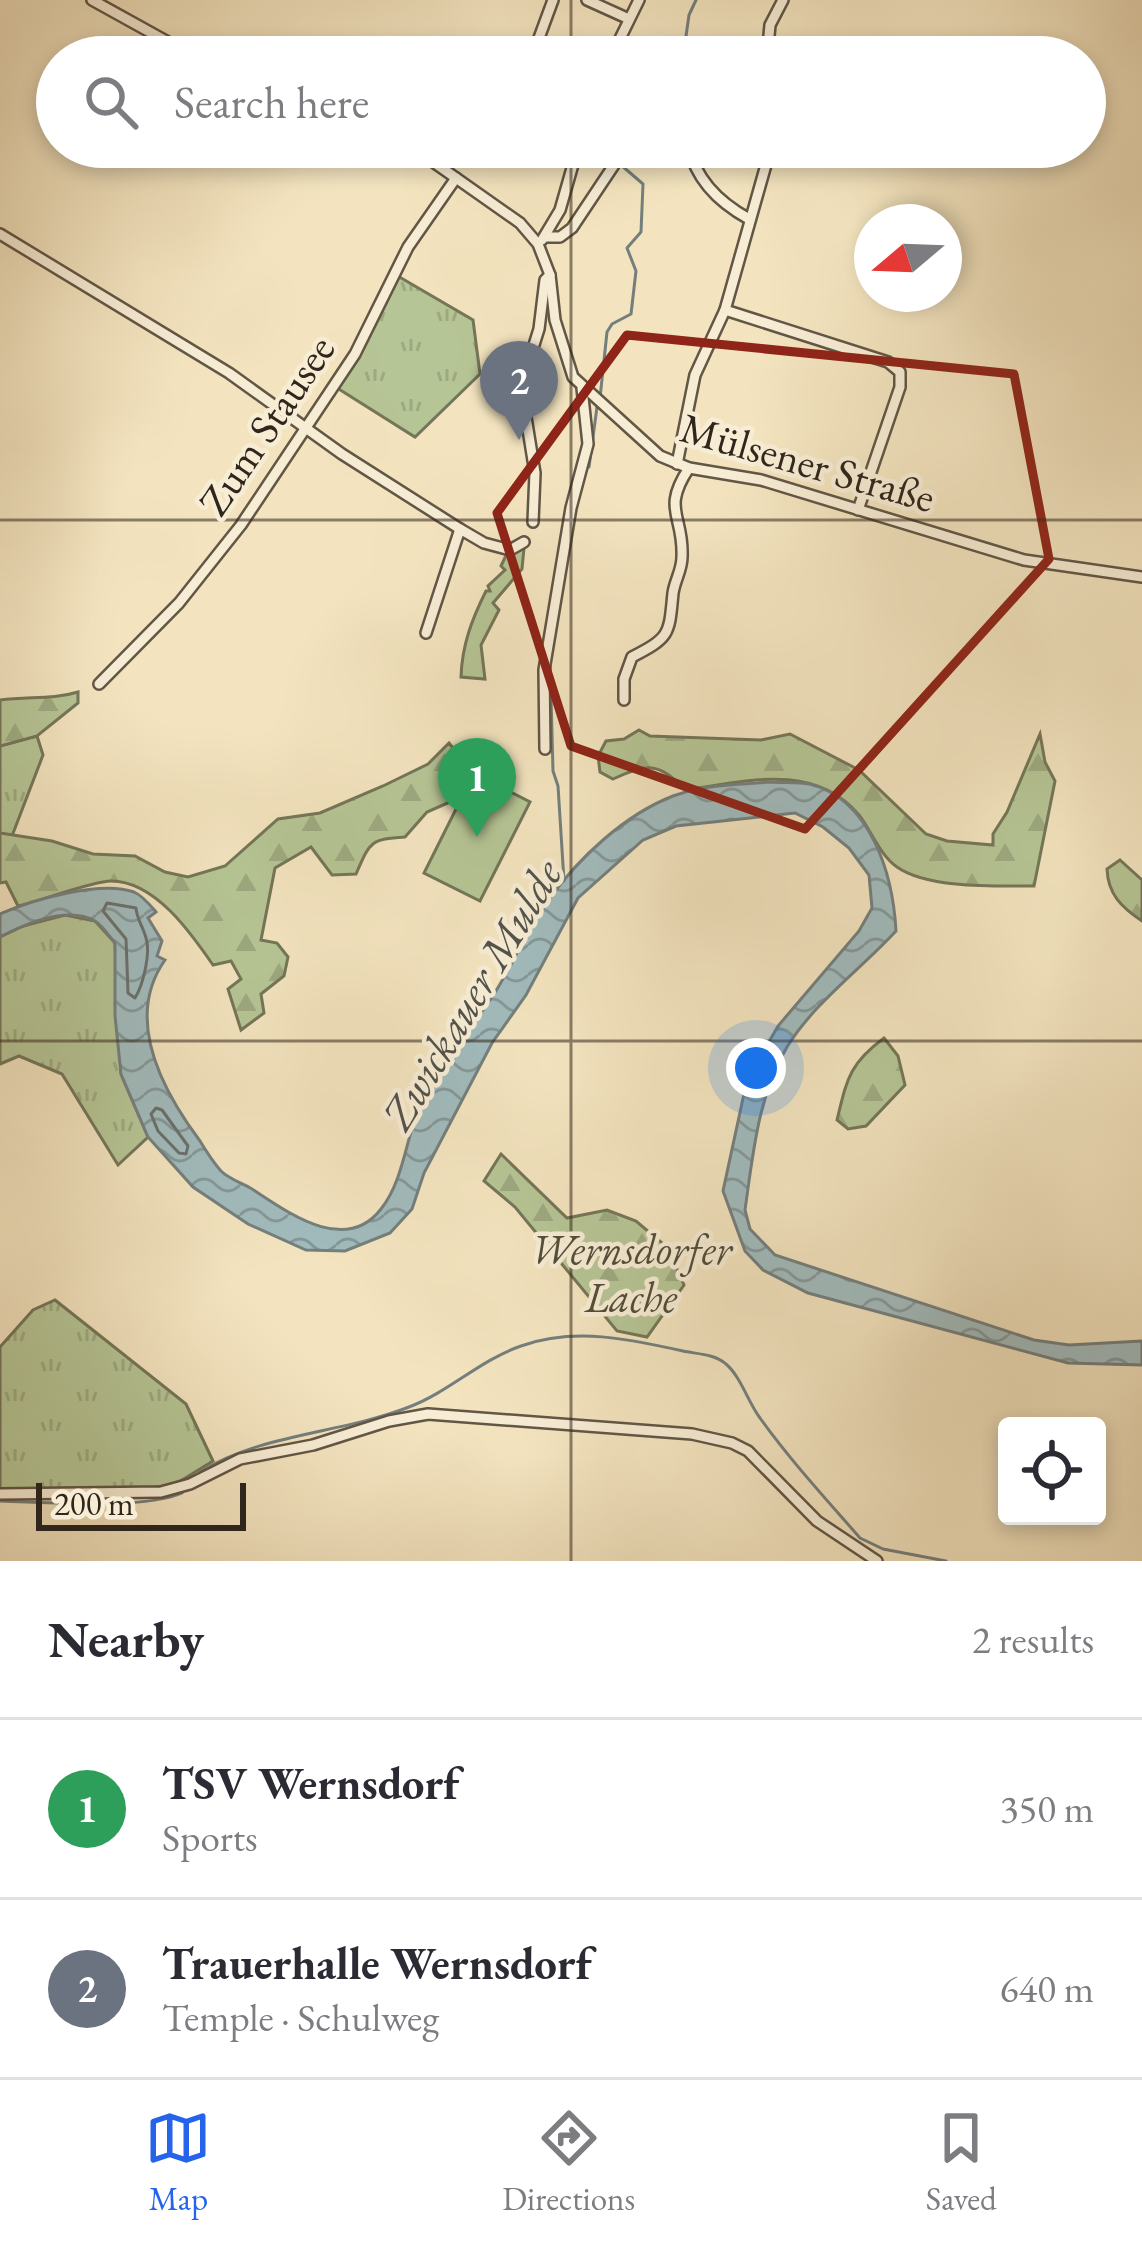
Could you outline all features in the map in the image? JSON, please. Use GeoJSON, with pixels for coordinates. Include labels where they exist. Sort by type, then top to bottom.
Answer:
{"type":"FeatureCollection","features":[{"type":"Feature","properties":{"kind":"street"},"geometry":{"type":"LineString","coordinates":[[92,0],[157,36]]}},
{"type":"Feature","properties":{"kind":"street"},"geometry":{"type":"LineString","coordinates":[[540,36],[553,0]]}},
{"type":"Feature","properties":{"kind":"street"},"geometry":{"type":"LineString","coordinates":[[587,0],[629,19]]}},
{"type":"Feature","properties":{"kind":"street"},"geometry":{"type":"LineString","coordinates":[[621,36],[639,0]]}},
{"type":"Feature","properties":{"kind":"street"},"geometry":{"type":"LineString","coordinates":[[769,36],[783,0]]}},
{"type":"Feature","properties":{"kind":"street","name":"Mülsener Straße"},"geometry":{"type":"LineString","coordinates":[[442,168],[542,240],[563,353],[582,388],[643,444],[676,464],[761,480],[1059,567],[1142,577]]}},
{"type":"Feature","properties":{"kind":"street"},"geometry":{"type":"LineString","coordinates":[[542,240],[560,210],[572,168]]}},
{"type":"Feature","properties":{"kind":"street"},"geometry":{"type":"LineString","coordinates":[[542,240],[560,237],[572,228],[611,168]]}},
{"type":"Feature","properties":{"kind":"street"},"geometry":{"type":"LineString","coordinates":[[697,168],[716,196],[749,219]]}},
{"type":"Feature","properties":{"kind":"street"},"geometry":{"type":"LineString","coordinates":[[676,464],[695,375],[725,310],[765,168]]}},
{"type":"Feature","properties":{"kind":"street","name":"Zum Stausee"},"geometry":{"type":"LineString","coordinates":[[99,684],[179,603],[241,525],[355,354],[408,247],[456,178]]}},
{"type":"Feature","properties":{"kind":"street"},"geometry":{"type":"LineString","coordinates":[[0,234],[100,292],[460,530],[510,550],[524,542]]}},
{"type":"Feature","properties":{"kind":"street"},"geometry":{"type":"LineString","coordinates":[[533,522],[535,472],[521,386],[550,275]]}},
{"type":"Feature","properties":{"kind":"street"},"geometry":{"type":"LineString","coordinates":[[725,310],[888,362],[900,372],[900,388],[858,510]]}},
{"type":"Feature","properties":{"kind":"street"},"geometry":{"type":"LineString","coordinates":[[544,749],[544,670],[571,508],[588,444],[582,388]]}},
{"type":"Feature","properties":{"kind":"street"},"geometry":{"type":"LineString","coordinates":[[624,700],[624,679],[632,657],[671,629],[682,550],[672,507],[689,468]]}},
{"type":"Feature","properties":{"kind":"street"},"geometry":{"type":"LineString","coordinates":[[426,633],[460,530]]}},
{"type":"Feature","properties":{"kind":"street"},"geometry":{"type":"LineString","coordinates":[[0,1494],[161,1492],[190,1484],[240,1459],[428,1414],[692,1434],[741,1448],[817,1521],[877,1561]]}},
{"type":"Feature","properties":{"kind":"highlighted area"},"geometry":{"type":"Polygon","coordinates":[[[627,335],[1014,374],[1049,559],[805,829],[571,746],[497,513],[627,335]]]}},
{"type":"Feature","properties":{"kind":"green space"},"geometry":{"type":"Polygon","coordinates":[[[396,275],[473,320],[480,374],[415,437],[334,386],[396,275]]]}},
{"type":"Feature","properties":{"kind":"green space"},"geometry":{"type":"Polygon","coordinates":[[[524,548],[522,569],[493,603],[499,610],[481,645],[485,679],[461,677],[469,632],[490,591],[488,586],[505,570],[501,566],[508,551],[524,548]]]}},
{"type":"Feature","properties":{"kind":"green space"},"geometry":{"type":"Polygon","coordinates":[[[78,692],[78,703],[37,736],[0,746],[0,700],[78,692]]]}},
{"type":"Feature","properties":{"kind":"green space"},"geometry":{"type":"Polygon","coordinates":[[[639,730],[650,736],[761,740],[790,734],[859,770],[926,834],[993,845],[993,834],[1040,734],[1045,762],[1055,781],[1034,886],[964,885],[910,874],[891,862],[859,815],[841,798],[800,781],[755,780],[685,790],[652,768],[613,779],[600,772],[598,756],[606,741],[624,739],[639,730]]]}},
{"type":"Feature","properties":{"kind":"green space"},"geometry":{"type":"Polygon","coordinates":[[[37,736],[43,755],[12,836],[0,833],[0,746],[37,736]]]}},
{"type":"Feature","properties":{"kind":"green space"},"geometry":{"type":"Polygon","coordinates":[[[449,743],[472,772],[450,802],[427,812],[405,837],[373,844],[356,874],[332,875],[311,847],[275,868],[261,940],[277,943],[288,957],[284,976],[261,994],[264,1013],[241,1030],[228,989],[241,979],[231,961],[213,965],[157,899],[127,883],[111,881],[18,906],[6,882],[0,883],[0,833],[52,841],[93,854],[135,856],[165,872],[188,877],[225,866],[278,819],[320,813],[383,786],[428,764],[449,743]]]}},
{"type":"Feature","properties":{"kind":"green space"},"geometry":{"type":"Polygon","coordinates":[[[474,773],[530,802],[480,901],[424,873],[474,773]]]}},
{"type":"Feature","properties":{"kind":"green space"},"geometry":{"type":"Polygon","coordinates":[[[1120,860],[1142,880],[1142,921],[1122,905],[1110,886],[1107,869],[1120,860]]]}},
{"type":"Feature","properties":{"kind":"green space"},"geometry":{"type":"Polygon","coordinates":[[[65,915],[95,921],[115,943],[121,1074],[148,1137],[118,1165],[62,1074],[19,1056],[0,1064],[0,937],[65,915]]]}},
{"type":"Feature","properties":{"kind":"green space"},"geometry":{"type":"Polygon","coordinates":[[[884,1038],[898,1056],[905,1085],[866,1126],[848,1129],[837,1120],[847,1083],[863,1056],[884,1038]]]}},
{"type":"Feature","properties":{"kind":"green space","name":"Wernsdorfer Lache"},"geometry":{"type":"Polygon","coordinates":[[[501,1154],[567,1218],[607,1210],[636,1221],[668,1248],[684,1285],[647,1337],[617,1331],[515,1207],[484,1181],[501,1154]]]}},
{"type":"Feature","properties":{"kind":"green space"},"geometry":{"type":"Polygon","coordinates":[[[55,1300],[186,1404],[213,1461],[174,1485],[0,1491],[0,1347],[33,1310],[55,1300]]]}},
{"type":"Feature","properties":{"kind":"water"},"geometry":{"type":"Polygon","coordinates":[[[810,784],[831,793],[864,823],[884,865],[896,931],[810,1016],[777,1066],[754,1147],[745,1210],[750,1229],[775,1255],[1034,1340],[1069,1345],[1142,1341],[1142,1365],[1068,1363],[808,1293],[763,1270],[745,1251],[723,1191],[747,1080],[778,1026],[859,931],[872,908],[869,875],[849,848],[795,813],[676,826],[643,840],[578,898],[526,995],[492,1043],[424,1173],[412,1209],[390,1233],[345,1251],[306,1250],[248,1224],[193,1187],[148,1137],[121,1074],[115,943],[100,925],[84,917],[59,916],[0,937],[0,914],[47,898],[103,888],[134,892],[143,898],[156,912],[148,918],[162,941],[157,956],[165,960],[153,982],[148,1029],[161,1077],[186,1121],[228,1176],[316,1225],[350,1229],[367,1223],[390,1196],[427,1091],[494,994],[541,910],[574,868],[620,826],[673,796],[709,787],[810,784]]]}},
{"type":"Feature","properties":{"kind":"waterway"},"geometry":{"type":"LineString","coordinates":[[686,36],[696,0]]}},
{"type":"Feature","properties":{"kind":"waterway"},"geometry":{"type":"LineString","coordinates":[[600,398],[607,332],[631,314],[636,271],[627,248],[641,232],[643,184],[624,168]]}},
{"type":"Feature","properties":{"kind":"waterway"},"geometry":{"type":"LineString","coordinates":[[589,467],[597,407]]}},
{"type":"Feature","properties":{"kind":"waterway"},"geometry":{"type":"LineString","coordinates":[[557,619],[576,504]]}},
{"type":"Feature","properties":{"kind":"waterway","name":"Zwickauer Mulde"},"geometry":{"type":"LineString","coordinates":[[550,658],[553,771],[564,881]]}},
{"type":"Feature","properties":{"kind":"waterway"},"geometry":{"type":"LineString","coordinates":[[200,1472],[250,1449],[409,1407],[521,1346],[562,1337],[622,1339],[722,1361],[784,1449],[860,1538],[883,1549],[946,1561]]}},
{"type":"Feature","properties":{"kind":"waterway"},"geometry":{"type":"LineString","coordinates":[[0,1501],[144,1502],[182,1493]]}},
{"type":"Feature","properties":{"kind":"place","name":"Trauerhalle Wernsdorf"},"geometry":{"type":"Point","coordinates":[519,440]}},
{"type":"Feature","properties":{"kind":"place","name":"TSV Wernsdorf"},"geometry":{"type":"Point","coordinates":[477,837]}}]}
